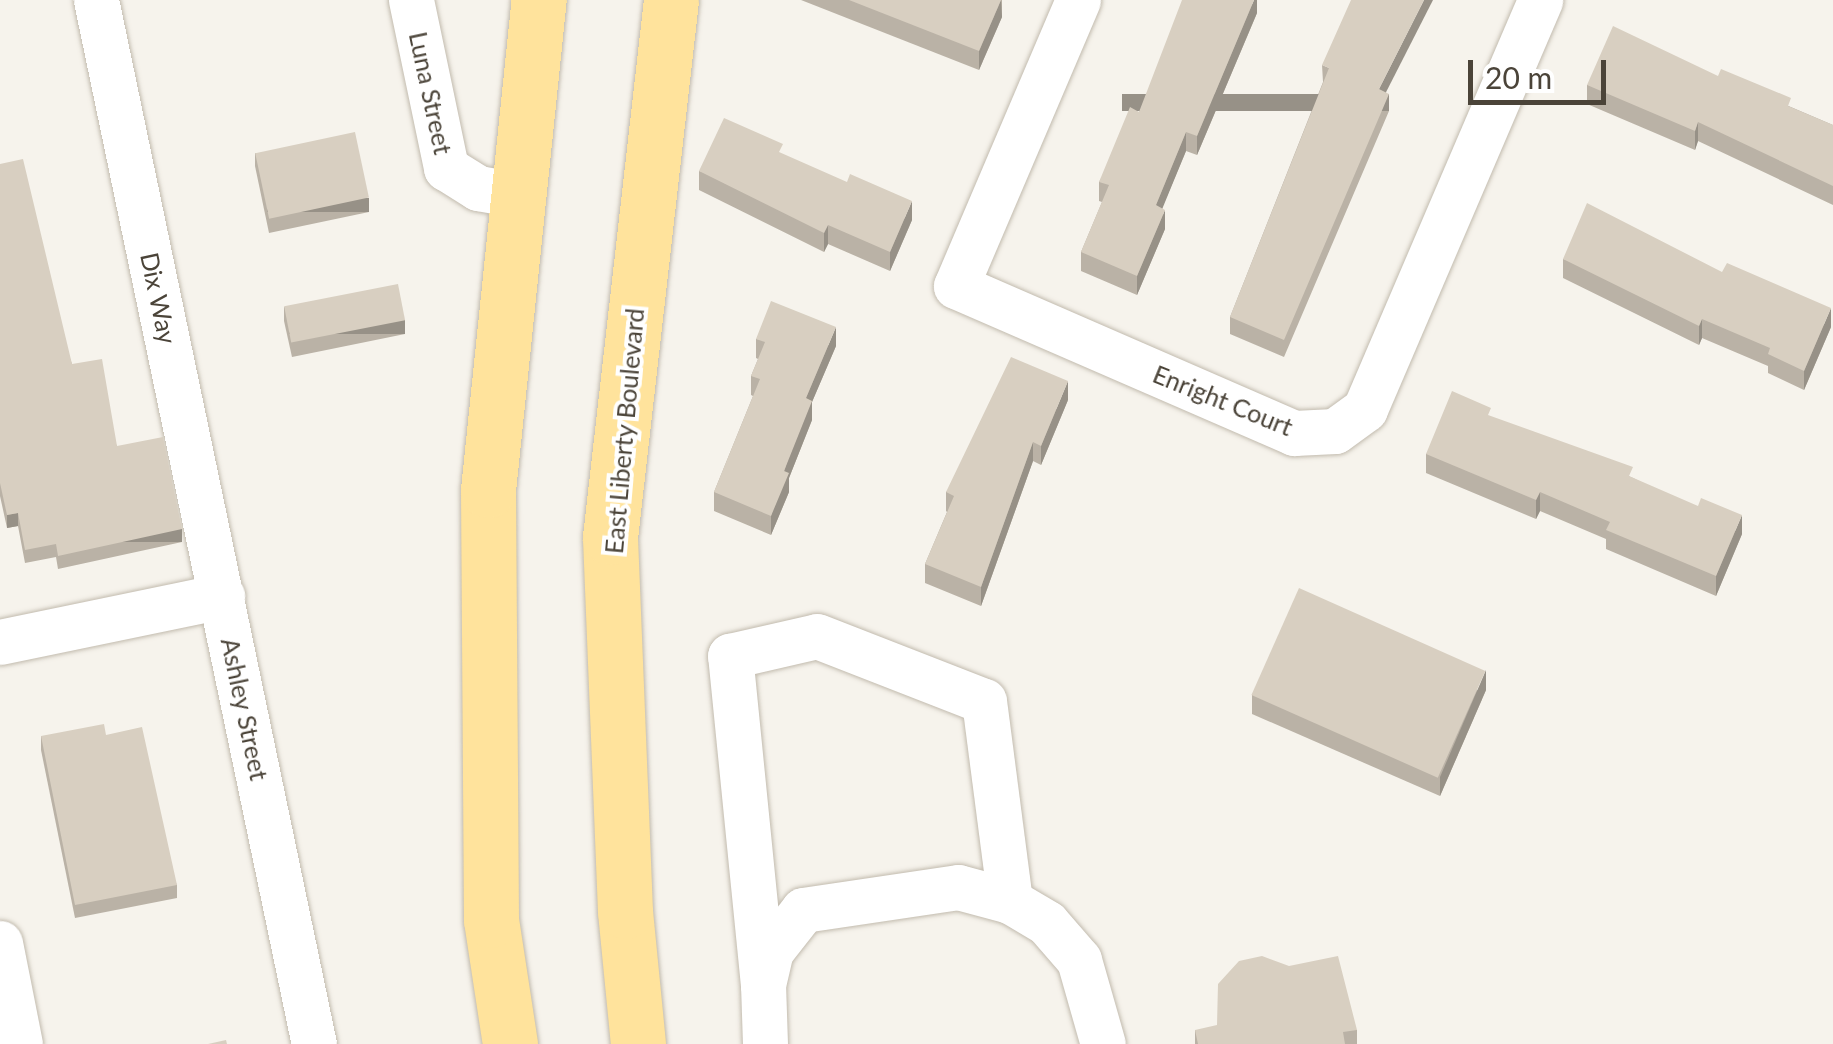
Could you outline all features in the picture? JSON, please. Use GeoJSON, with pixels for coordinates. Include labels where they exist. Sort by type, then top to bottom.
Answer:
{"type":"FeatureCollection","features":[{"type":"Feature","properties":{"kind":"main road"},"geometry":{"type":"LineString","coordinates":[[510,1044],[491,920],[488,490],[539,0]]}},
{"type":"Feature","properties":{"kind":"main road","name":"East Liberty Boulevard"},"geometry":{"type":"LineString","coordinates":[[638,1044],[625,911],[610,537],[671,0]]}},
{"type":"Feature","properties":{"kind":"street","name":"Dix Way"},"geometry":{"type":"LineString","coordinates":[[96,0],[222,596]]}},
{"type":"Feature","properties":{"kind":"street","name":"Luna Street"},"geometry":{"type":"LineString","coordinates":[[411,0],[446,168],[478,188],[518,195]]}},
{"type":"Feature","properties":{"kind":"street","name":"Enright Court"},"geometry":{"type":"LineString","coordinates":[[1078,0],[956,286],[1294,433],[1335,431],[1365,410],[1540,0]]}},
{"type":"Feature","properties":{"kind":"street"},"geometry":{"type":"LineString","coordinates":[[0,642],[222,596]]}},
{"type":"Feature","properties":{"kind":"street","name":"Ashley Street"},"geometry":{"type":"LineString","coordinates":[[222,596],[314,1044]]}},
{"type":"Feature","properties":{"kind":"street"},"geometry":{"type":"LineString","coordinates":[[764,1044],[763,985],[730,656],[817,636],[984,701],[1010,901]]}},
{"type":"Feature","properties":{"kind":"street"},"geometry":{"type":"LineString","coordinates":[[763,985],[771,951],[803,910],[958,888],[1010,901],[1047,923],[1079,960],[1102,1044]]}},
{"type":"Feature","properties":{"kind":"street"},"geometry":{"type":"LineString","coordinates":[[0,944],[20,1044]]}},
{"type":"Feature","properties":{"kind":"building"},"geometry":{"type":"Polygon","coordinates":[[[849,0],[1001,0],[979,51],[849,0]]]}},
{"type":"Feature","properties":{"kind":"building"},"geometry":{"type":"Polygon","coordinates":[[[1182,0],[1254,0],[1197,136],[1186,132],[1156,205],[1165,210],[1137,276],[1081,252],[1109,185],[1099,182],[1130,107],[1139,112],[1182,0]]]}},
{"type":"Feature","properties":{"kind":"building"},"geometry":{"type":"Polygon","coordinates":[[[1351,0],[1424,0],[1379,89],[1389,94],[1284,340],[1230,317],[1329,68],[1322,65],[1351,0]]]}},
{"type":"Feature","properties":{"kind":"building"},"geometry":{"type":"Polygon","coordinates":[[[1613,26],[1718,76],[1721,69],[1791,98],[1788,106],[1833,125],[1833,186],[1698,122],[1695,131],[1587,85],[1613,26]]]}},
{"type":"Feature","properties":{"kind":"building"},"geometry":{"type":"Polygon","coordinates":[[[724,118],[783,144],[779,152],[847,182],[850,174],[912,201],[890,252],[828,225],[824,233],[699,171],[724,118]]]}},
{"type":"Feature","properties":{"kind":"building"},"geometry":{"type":"Polygon","coordinates":[[[355,132],[369,198],[269,219],[255,153],[355,132]]]}},
{"type":"Feature","properties":{"kind":"building"},"geometry":{"type":"Polygon","coordinates":[[[23,159],[72,364],[102,359],[117,446],[163,437],[182,529],[58,556],[56,544],[25,550],[18,513],[7,515],[0,483],[0,164],[23,159]]]}},
{"type":"Feature","properties":{"kind":"building"},"geometry":{"type":"Polygon","coordinates":[[[1587,203],[1722,272],[1727,263],[1831,308],[1804,371],[1768,354],[1770,348],[1702,319],[1699,326],[1563,259],[1587,203]]]}},
{"type":"Feature","properties":{"kind":"building"},"geometry":{"type":"Polygon","coordinates":[[[398,284],[405,320],[291,342],[284,306],[398,284]]]}},
{"type":"Feature","properties":{"kind":"building"},"geometry":{"type":"Polygon","coordinates":[[[771,301],[836,327],[806,398],[812,401],[771,516],[714,492],[760,379],[751,376],[765,342],[756,339],[771,301]]]}},
{"type":"Feature","properties":{"kind":"building"},"geometry":{"type":"Polygon","coordinates":[[[1011,357],[1068,381],[1041,446],[1033,442],[981,587],[925,564],[954,496],[946,492],[1011,357]]]}},
{"type":"Feature","properties":{"kind":"building"},"geometry":{"type":"Polygon","coordinates":[[[1452,391],[1491,408],[1488,415],[1633,467],[1629,476],[1698,506],[1701,498],[1742,515],[1716,576],[1606,530],[1610,522],[1540,492],[1536,500],[1426,454],[1452,391]]]}},
{"type":"Feature","properties":{"kind":"building"},"geometry":{"type":"Polygon","coordinates":[[[1299,588],[1485,671],[1438,778],[1251,695],[1299,588]]]}},
{"type":"Feature","properties":{"kind":"building"},"geometry":{"type":"Polygon","coordinates":[[[104,724],[106,735],[142,727],[177,885],[75,905],[41,736],[104,724]]]}},
{"type":"Feature","properties":{"kind":"building"},"geometry":{"type":"Polygon","coordinates":[[[1262,956],[1289,966],[1338,956],[1357,1030],[1343,1032],[1345,1044],[1198,1044],[1195,1030],[1217,1025],[1218,984],[1239,961],[1262,956]]]}}]}
